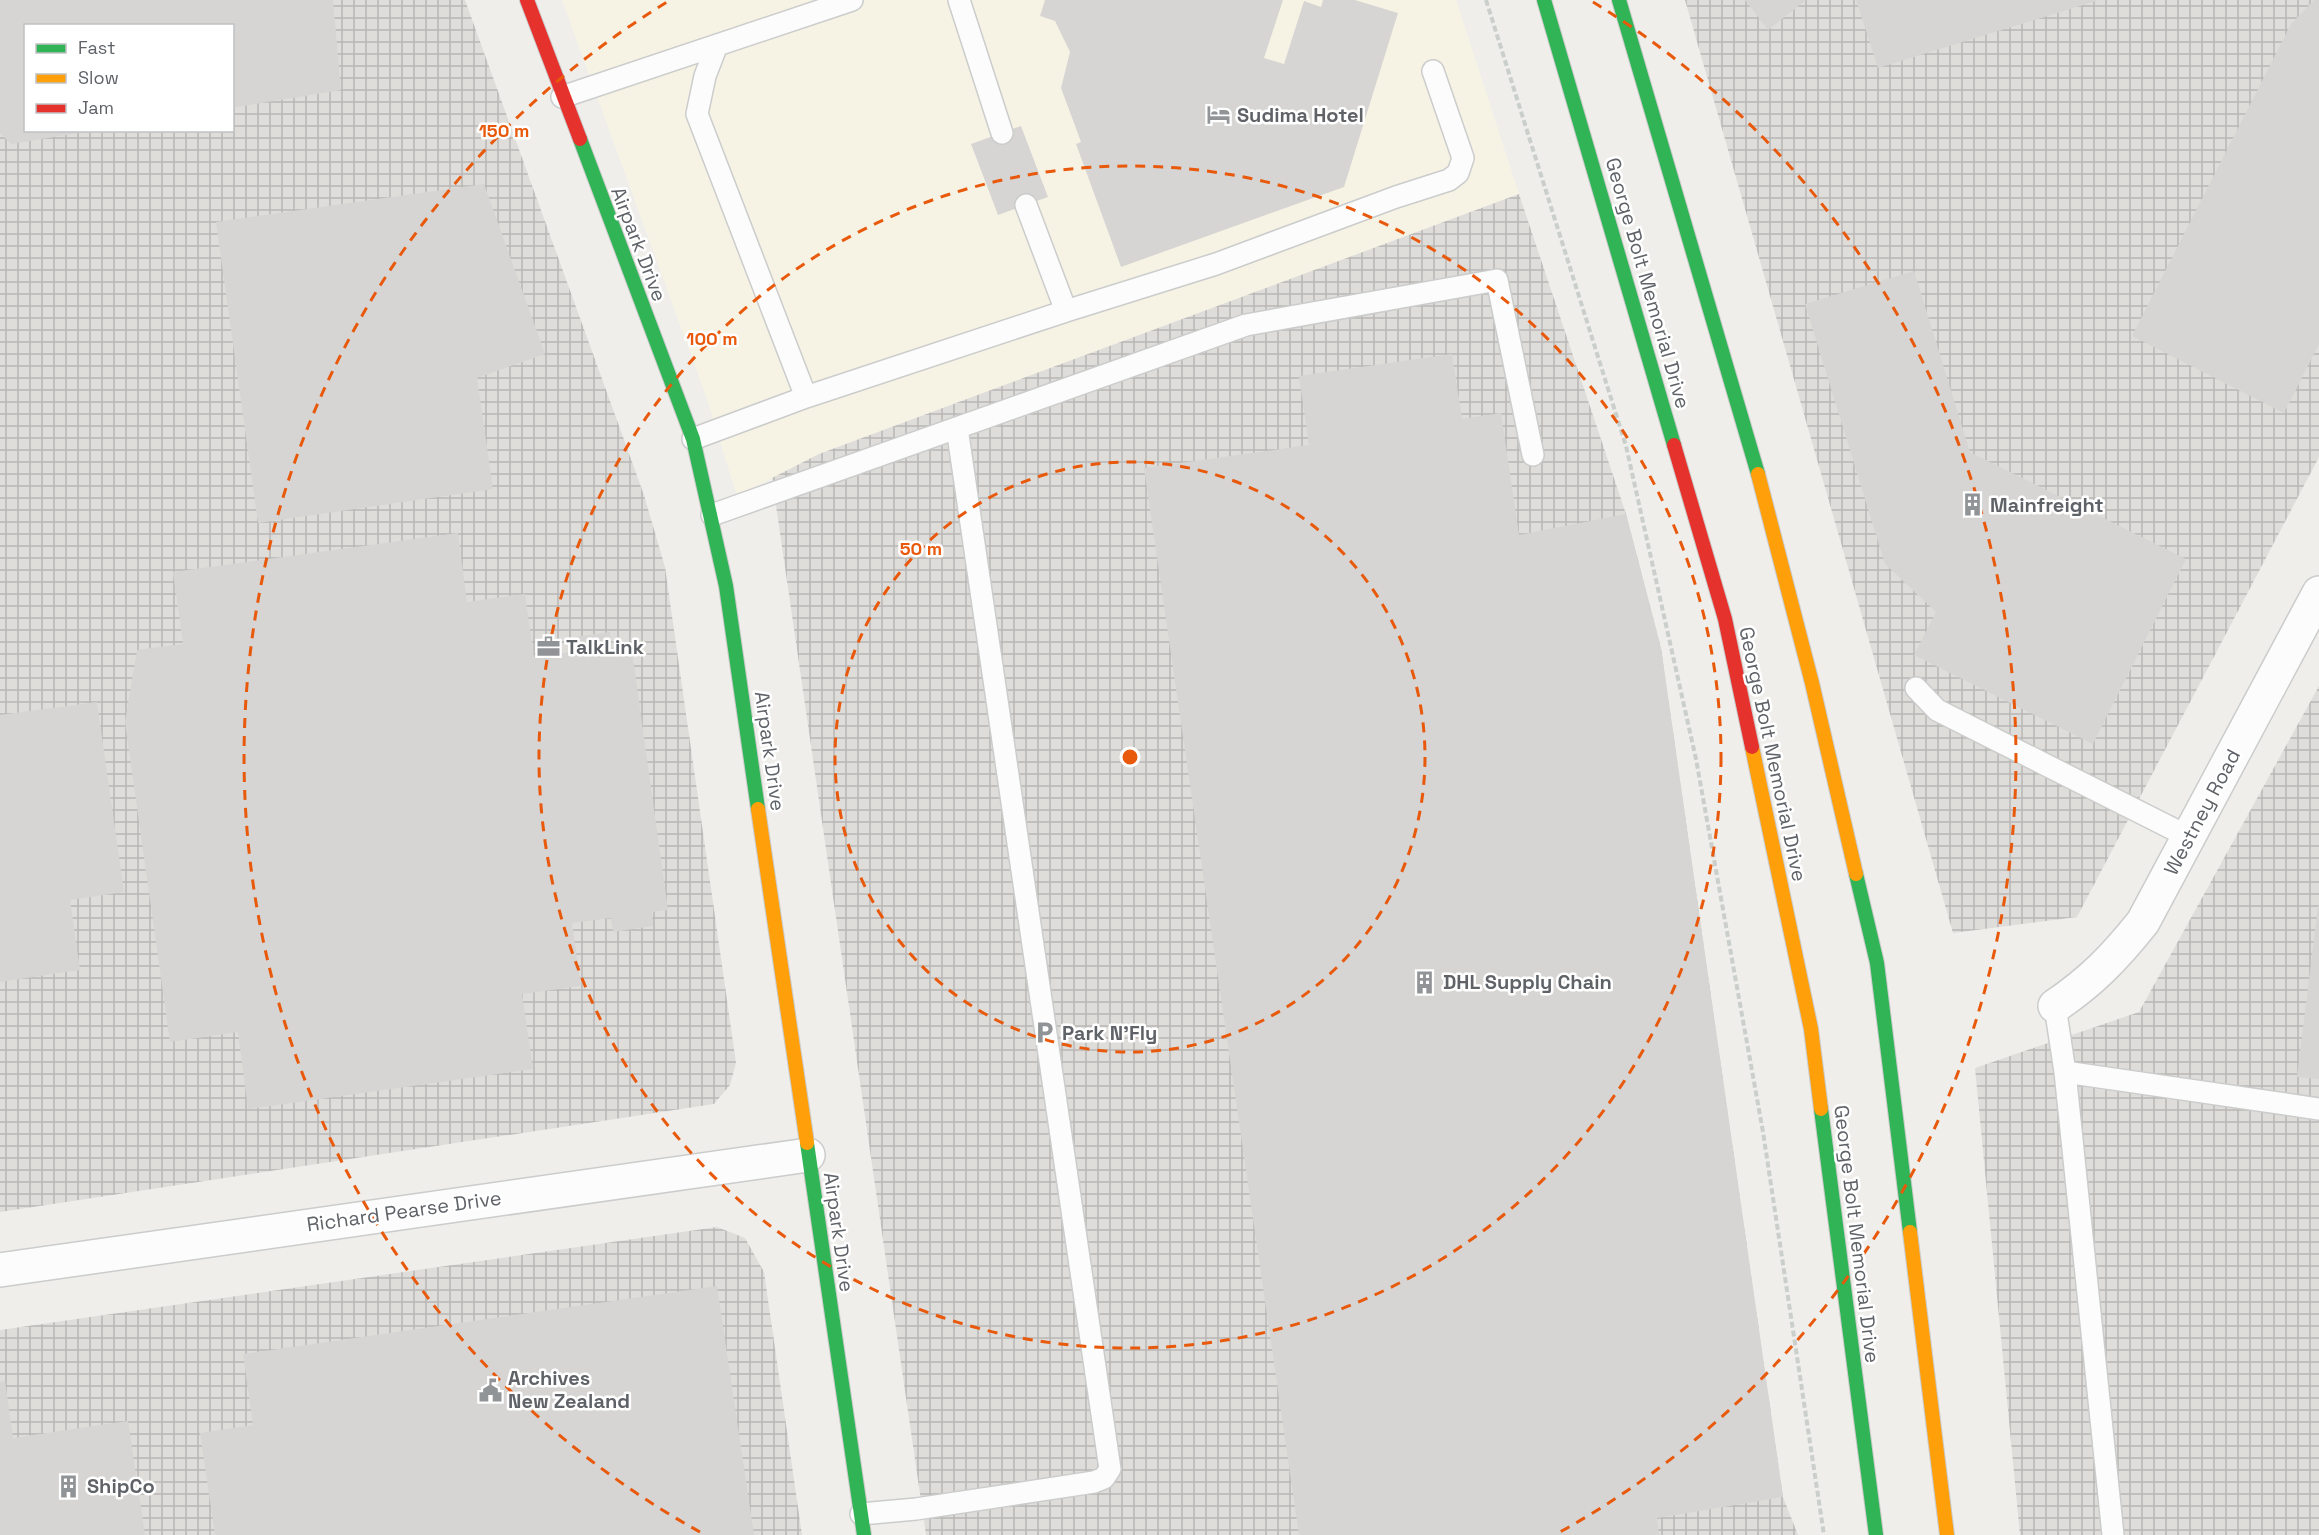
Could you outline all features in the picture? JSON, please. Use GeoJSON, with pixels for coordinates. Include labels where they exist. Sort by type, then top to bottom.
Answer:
{"type":"FeatureCollection","features":[{"type":"Feature","properties":{"kind":"main road","name":"Airpark Drive"},"geometry":{"type":"LineString","coordinates":[[527,0],[693,439],[712,515],[728,597],[862,1525]]}},
{"type":"Feature","properties":{"kind":"main road","name":"George Bolt Memorial Drive"},"geometry":{"type":"LineString","coordinates":[[1544,0],[1725,619],[1811,1029],[1876,1535]]}},
{"type":"Feature","properties":{"kind":"main road"},"geometry":{"type":"LineString","coordinates":[[1619,0],[1746,422],[1812,683],[1878,963],[1947,1535]]}},
{"type":"Feature","properties":{"kind":"street","name":"Westney Road"},"geometry":{"type":"LineString","coordinates":[[2055,1006],[2083,987],[2111,963],[2143,922],[2319,592]]}},
{"type":"Feature","properties":{"kind":"street","name":"Richard Pearse Drive"},"geometry":{"type":"LineString","coordinates":[[0,1270],[130,1249],[808,1155]]}},
{"type":"Feature","properties":{"kind":"lane"},"geometry":{"type":"LineString","coordinates":[[562,97],[852,0]]}},
{"type":"Feature","properties":{"kind":"lane"},"geometry":{"type":"LineString","coordinates":[[959,0],[1002,133]]}},
{"type":"Feature","properties":{"kind":"lane"},"geometry":{"type":"LineString","coordinates":[[717,45],[705,76],[698,114],[806,398]]}},
{"type":"Feature","properties":{"kind":"lane"},"geometry":{"type":"LineString","coordinates":[[693,439],[806,398],[1066,311],[1216,264],[1396,197],[1449,180],[1458,173],[1463,158],[1433,71]]}},
{"type":"Feature","properties":{"kind":"lane"},"geometry":{"type":"LineString","coordinates":[[1026,205],[1066,311]]}},
{"type":"Feature","properties":{"kind":"lane"},"geometry":{"type":"LineString","coordinates":[[712,515],[1246,325],[1497,280],[1533,455]]}},
{"type":"Feature","properties":{"kind":"lane"},"geometry":{"type":"LineString","coordinates":[[862,1525],[916,1509],[1094,1482],[1104,1478],[1110,1469],[957,428]]}},
{"type":"Feature","properties":{"kind":"lane"},"geometry":{"type":"LineString","coordinates":[[1916,688],[1937,710],[2189,837]]}},
{"type":"Feature","properties":{"kind":"lane"},"geometry":{"type":"LineString","coordinates":[[2055,1006],[2065,1072],[2113,1535]]}},
{"type":"Feature","properties":{"kind":"lane"},"geometry":{"type":"LineString","coordinates":[[2065,1072],[2319,1108]]}},
{"type":"Feature","properties":{"kind":"path"},"geometry":{"type":"LineString","coordinates":[[1486,0],[1626,446],[1696,759],[1763,1132],[1824,1535]]}},
{"type":"Feature","properties":{"kind":"shaded area"},"geometry":{"type":"Polygon","coordinates":[[[0,0],[465,0],[644,495],[665,567],[736,1063],[730,1085],[714,1104],[0,1212],[0,0]]]}},
{"type":"Feature","properties":{"kind":"shaded area"},"geometry":{"type":"Polygon","coordinates":[[[562,0],[1456,0],[1519,194],[819,454],[737,496],[706,396],[562,0]]]}},
{"type":"Feature","properties":{"kind":"shaded area"},"geometry":{"type":"Polygon","coordinates":[[[1685,0],[2319,0],[2319,457],[2077,917],[1953,933],[1685,0]]]}},
{"type":"Feature","properties":{"kind":"shaded area"},"geometry":{"type":"Polygon","coordinates":[[[1519,194],[1626,514],[1661,648],[1783,1497],[1798,1535],[926,1535],[772,478],[819,454],[1519,194]]]}},
{"type":"Feature","properties":{"kind":"shaded area"},"geometry":{"type":"Polygon","coordinates":[[[2319,686],[2319,1535],[2020,1535],[1975,1068],[2139,1012],[2319,686]]]}},
{"type":"Feature","properties":{"kind":"shaded area"},"geometry":{"type":"Polygon","coordinates":[[[717,1227],[745,1238],[764,1272],[802,1535],[0,1535],[0,1330],[717,1227]]]}},
{"type":"Feature","properties":{"kind":"building"},"geometry":{"type":"Polygon","coordinates":[[[0,0],[333,0],[341,90],[234,108],[234,24],[24,24],[24,132],[84,132],[11,144],[0,133],[0,0]]]}},
{"type":"Feature","properties":{"kind":"building","name":"Sudima Hotel"},"geometry":{"type":"Polygon","coordinates":[[[1045,0],[1283,0],[1264,58],[1284,64],[1304,1],[1321,7],[1323,0],[1355,0],[1398,13],[1344,187],[1121,267],[1076,144],[1081,142],[1061,88],[1070,52],[1055,21],[1040,16],[1045,0]]]}},
{"type":"Feature","properties":{"kind":"building"},"geometry":{"type":"Polygon","coordinates":[[[1745,0],[1806,0],[1768,30],[1745,0]]]}},
{"type":"Feature","properties":{"kind":"building"},"geometry":{"type":"Polygon","coordinates":[[[1856,0],[2096,0],[2096,1],[1878,68],[1856,0]]]}},
{"type":"Feature","properties":{"kind":"building"},"geometry":{"type":"Polygon","coordinates":[[[2314,0],[2319,0],[2319,344],[2284,413],[2132,336],[2291,24],[2314,0]]]}},
{"type":"Feature","properties":{"kind":"building"},"geometry":{"type":"Polygon","coordinates":[[[1021,126],[1048,197],[998,215],[971,144],[1021,126]]]}},
{"type":"Feature","properties":{"kind":"building"},"geometry":{"type":"Polygon","coordinates":[[[484,184],[545,354],[477,378],[493,489],[258,523],[216,222],[484,184]]]}},
{"type":"Feature","properties":{"kind":"building","name":"Mainfreight"},"geometry":{"type":"Polygon","coordinates":[[[1914,271],[1970,452],[2186,559],[2093,744],[1914,655],[1936,612],[1885,564],[1805,304],[1914,271]]]}},
{"type":"Feature","properties":{"kind":"building","name":"DHL Supply Chain"},"geometry":{"type":"Polygon","coordinates":[[[1452,354],[1462,419],[1501,413],[1519,535],[1626,514],[1661,648],[1783,1497],[1657,1518],[1659,1535],[1299,1535],[1144,468],[1309,445],[1299,376],[1452,354]]]}},
{"type":"Feature","properties":{"kind":"building"},"geometry":{"type":"Polygon","coordinates":[[[458,533],[467,602],[525,594],[534,657],[575,651],[574,637],[610,632],[612,647],[631,644],[668,910],[652,912],[653,926],[613,932],[611,918],[572,923],[581,986],[522,994],[533,1069],[248,1109],[238,1032],[170,1042],[125,722],[137,650],[183,644],[173,572],[458,533]]]}},
{"type":"Feature","properties":{"kind":"building"},"geometry":{"type":"Polygon","coordinates":[[[97,702],[124,892],[70,900],[80,970],[0,982],[0,715],[97,702]]]}},
{"type":"Feature","properties":{"kind":"building"},"geometry":{"type":"Polygon","coordinates":[[[2319,906],[2319,1079],[2297,1077],[2319,906]]]}},
{"type":"Feature","properties":{"kind":"building","name":"Archives New Zealand"},"geometry":{"type":"Polygon","coordinates":[[[717,1286],[754,1535],[215,1535],[200,1433],[253,1425],[243,1354],[717,1286]]]}},
{"type":"Feature","properties":{"kind":"building","name":"ShipCo"},"geometry":{"type":"Polygon","coordinates":[[[5,1381],[13,1438],[128,1421],[145,1535],[0,1535],[0,1382],[5,1381]]]}},
{"type":"Feature","properties":{"kind":"traffic: fast"},"geometry":{"type":"LineString","coordinates":[[1544,0],[1674,445]]}},
{"type":"Feature","properties":{"kind":"traffic: fast"},"geometry":{"type":"LineString","coordinates":[[1619,0],[1758,474]]}},
{"type":"Feature","properties":{"kind":"traffic: fast"},"geometry":{"type":"LineString","coordinates":[[580,139],[693,439],[726,586],[758,809]]}},
{"type":"Feature","properties":{"kind":"traffic: fast"},"geometry":{"type":"LineString","coordinates":[[1856,874],[1877,963],[1910,1232]]}},
{"type":"Feature","properties":{"kind":"traffic: fast"},"geometry":{"type":"LineString","coordinates":[[1821,1109],[1876,1535]]}},
{"type":"Feature","properties":{"kind":"traffic: fast"},"geometry":{"type":"LineString","coordinates":[[807,1143],[864,1535]]}},
{"type":"Feature","properties":{"kind":"traffic: slow"},"geometry":{"type":"LineString","coordinates":[[1758,474],[1812,683],[1856,874]]}},
{"type":"Feature","properties":{"kind":"traffic: slow"},"geometry":{"type":"LineString","coordinates":[[1752,747],[1811,1029],[1821,1109]]}},
{"type":"Feature","properties":{"kind":"traffic: slow"},"geometry":{"type":"LineString","coordinates":[[758,809],[807,1143]]}},
{"type":"Feature","properties":{"kind":"traffic: slow"},"geometry":{"type":"LineString","coordinates":[[1910,1232],[1947,1535]]}},
{"type":"Feature","properties":{"kind":"traffic: jam"},"geometry":{"type":"LineString","coordinates":[[527,0],[580,139]]}},
{"type":"Feature","properties":{"kind":"traffic: jam"},"geometry":{"type":"LineString","coordinates":[[1674,445],[1725,619],[1752,747]]}},
{"type":"Feature","properties":{"kind":"place","name":"Sudima Hotel"},"geometry":{"type":"Point","coordinates":[1219,115]}},
{"type":"Feature","properties":{"kind":"place","name":"Mainfreight"},"geometry":{"type":"Point","coordinates":[1972,505]}},
{"type":"Feature","properties":{"kind":"place","name":"TalkLink"},"geometry":{"type":"Point","coordinates":[548,647]}},
{"type":"Feature","properties":{"kind":"place","name":"DHL Supply Chain"},"geometry":{"type":"Point","coordinates":[1425,982]}},
{"type":"Feature","properties":{"kind":"place","name":"Park N'Fly"},"geometry":{"type":"Point","coordinates":[1044,1033]}},
{"type":"Feature","properties":{"kind":"place","name":"Archives New Zealand"},"geometry":{"type":"Point","coordinates":[490,1390]}},
{"type":"Feature","properties":{"kind":"place","name":"ShipCo"},"geometry":{"type":"Point","coordinates":[69,1486]}}]}
